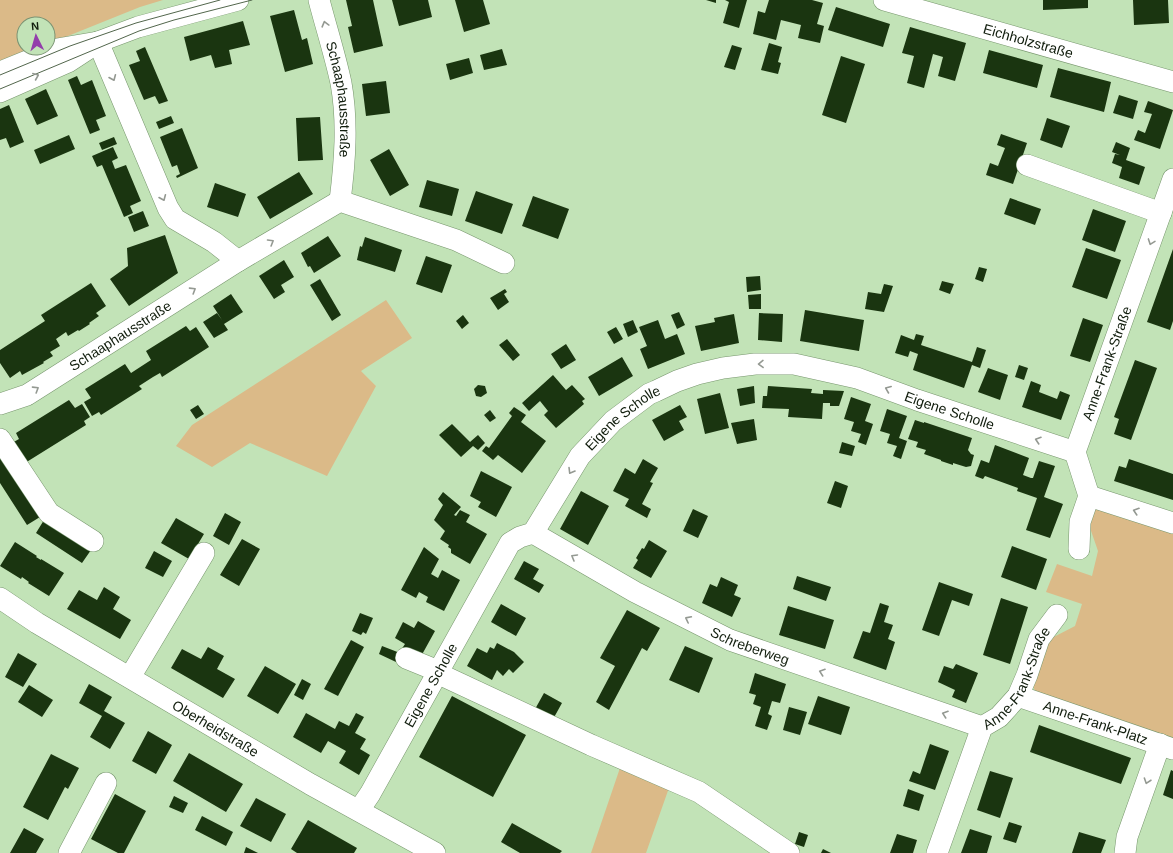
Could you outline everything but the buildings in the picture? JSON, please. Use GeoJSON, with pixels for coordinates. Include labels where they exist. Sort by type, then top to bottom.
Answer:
{"type":"FeatureCollection","features":[{"type":"Feature","properties":{"kind":"street"},"geometry":{"type":"LineString","coordinates":[[0,72],[57,49],[98,42],[138,27],[168,18],[238,0]]}},
{"type":"Feature","properties":{"kind":"street","name":"Schaaphausstraße"},"geometry":{"type":"LineString","coordinates":[[0,404],[27,394],[238,261],[340,201],[345,163],[346,124],[341,83],[319,0]]}},
{"type":"Feature","properties":{"kind":"street","name":"Eichholzstraße"},"geometry":{"type":"LineString","coordinates":[[884,0],[1173,82]]}},
{"type":"Feature","properties":{"kind":"street"},"geometry":{"type":"LineString","coordinates":[[0,92],[68,62],[98,42]]}},
{"type":"Feature","properties":{"kind":"street"},"geometry":{"type":"LineString","coordinates":[[98,42],[168,208],[175,219],[214,242],[238,261]]}},
{"type":"Feature","properties":{"kind":"street"},"geometry":{"type":"LineString","coordinates":[[1027,165],[1161,213]]}},
{"type":"Feature","properties":{"kind":"street","name":"Anne-Frank-Straße"},"geometry":{"type":"LineString","coordinates":[[1075,452],[1173,179]]}},
{"type":"Feature","properties":{"kind":"street"},"geometry":{"type":"LineString","coordinates":[[340,201],[456,240],[504,263]]}},
{"type":"Feature","properties":{"kind":"street","name":"Eigene Scholle"},"geometry":{"type":"LineString","coordinates":[[359,810],[370,794],[510,543],[533,533],[580,456],[613,421],[649,394],[690,377],[723,368],[755,364],[794,364],[857,378],[912,398],[1075,452]]}},
{"type":"Feature","properties":{"kind":"street"},"geometry":{"type":"LineString","coordinates":[[0,439],[49,513],[92,541]]}},
{"type":"Feature","properties":{"kind":"street"},"geometry":{"type":"LineString","coordinates":[[1075,452],[1089,496],[1080,522],[1079,549]]}},
{"type":"Feature","properties":{"kind":"street"},"geometry":{"type":"LineString","coordinates":[[1089,496],[1173,523]]}},
{"type":"Feature","properties":{"kind":"street","name":"Schreberweg"},"geometry":{"type":"LineString","coordinates":[[533,533],[635,592],[730,640],[982,727]]}},
{"type":"Feature","properties":{"kind":"street"},"geometry":{"type":"LineString","coordinates":[[130,677],[204,553]]}},
{"type":"Feature","properties":{"kind":"street","name":"Oberheidstraße"},"geometry":{"type":"LineString","coordinates":[[0,598],[37,623],[310,784],[435,853]]}},
{"type":"Feature","properties":{"kind":"street","name":"Anne-Frank-Straße"},"geometry":{"type":"LineString","coordinates":[[938,853],[982,727],[999,717],[1018,696],[1039,639],[1057,615]]}},
{"type":"Feature","properties":{"kind":"street"},"geometry":{"type":"LineString","coordinates":[[406,658],[591,745],[699,792],[789,853]]}},
{"type":"Feature","properties":{"kind":"street","name":"Anne-Frank-Platz"},"geometry":{"type":"LineString","coordinates":[[1018,696],[1166,746]]}},
{"type":"Feature","properties":{"kind":"street"},"geometry":{"type":"LineString","coordinates":[[1125,853],[1127,837],[1166,746]]}},
{"type":"Feature","properties":{"kind":"street"},"geometry":{"type":"LineString","coordinates":[[69,853],[106,783]]}},
{"type":"Feature","properties":{"kind":"shaded area"},"geometry":{"type":"Polygon","coordinates":[[[0,0],[163,0],[140,7],[56,41],[56,16],[16,16],[16,56],[17,56],[0,63],[0,0]]]}},
{"type":"Feature","properties":{"kind":"shaded area"},"geometry":{"type":"Polygon","coordinates":[[[386,300],[412,338],[361,371],[376,386],[327,476],[250,443],[212,467],[176,446],[192,425],[386,300]]]}},
{"type":"Feature","properties":{"kind":"shaded area"},"geometry":{"type":"Polygon","coordinates":[[[1103,508],[1173,532],[1173,739],[1036,693],[1032,684],[1046,641],[1075,626],[1082,604],[1046,592],[1057,564],[1092,576],[1098,551],[1089,525],[1092,510],[1103,508]]]}},
{"type":"Feature","properties":{"kind":"shaded area"},"geometry":{"type":"Polygon","coordinates":[[[621,765],[670,785],[646,853],[591,853],[621,765]]]}},
{"type":"Feature","properties":{"kind":"tram line"},"geometry":{"type":"LineString","coordinates":[[0,75],[70,46],[136,23],[220,0]]}},
{"type":"Feature","properties":{"kind":"tram line"},"geometry":{"type":"LineString","coordinates":[[0,89],[139,31],[174,20],[252,0]]}}]}
